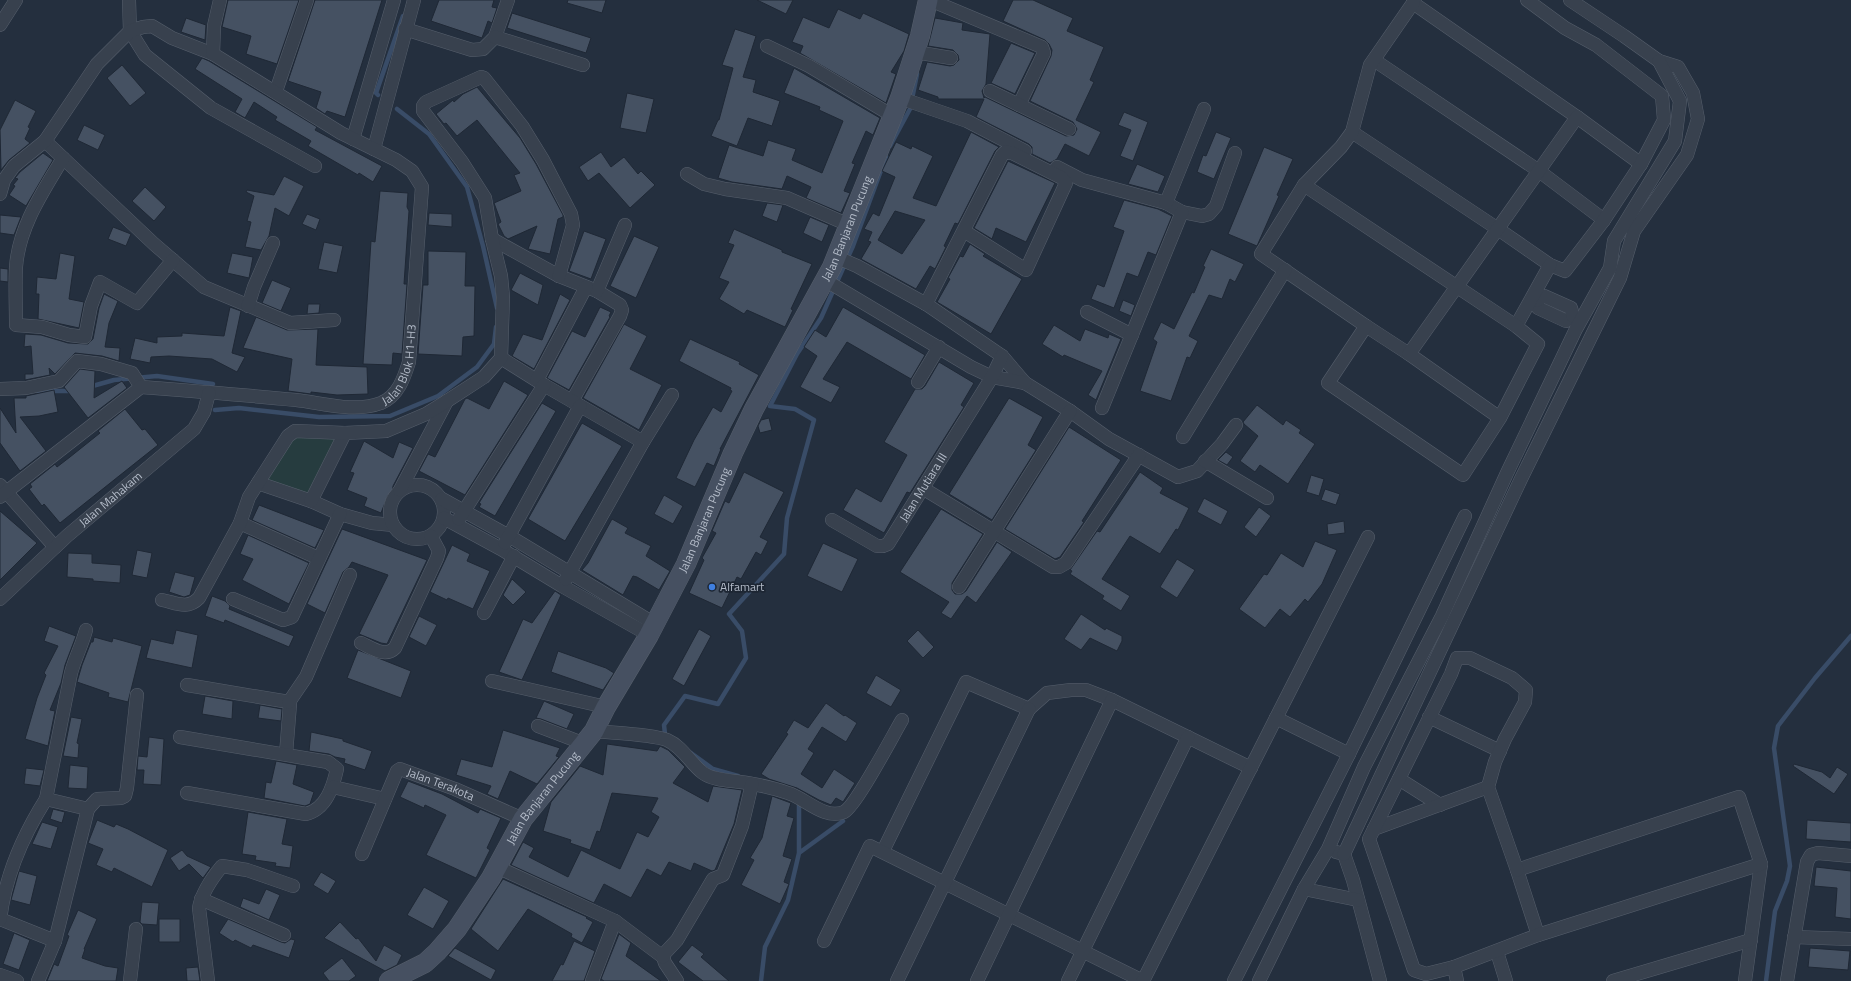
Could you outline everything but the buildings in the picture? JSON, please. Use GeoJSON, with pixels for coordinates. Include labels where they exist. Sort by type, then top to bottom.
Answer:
{"type":"FeatureCollection","features":[{"type":"Feature","properties":{"kind":"street"},"geometry":{"type":"LineString","coordinates":[[0,25],[16,0]]}},
{"type":"Feature","properties":{"kind":"street"},"geometry":{"type":"LineString","coordinates":[[129,0],[130,31],[145,55],[211,108],[315,166]]}},
{"type":"Feature","properties":{"kind":"street"},"geometry":{"type":"LineString","coordinates":[[212,54],[214,26],[220,0]]}},
{"type":"Feature","properties":{"kind":"street"},"geometry":{"type":"LineString","coordinates":[[276,92],[307,0]]}},
{"type":"Feature","properties":{"kind":"street"},"geometry":{"type":"LineString","coordinates":[[353,139],[394,0]]}},
{"type":"Feature","properties":{"kind":"street"},"geometry":{"type":"LineString","coordinates":[[374,149],[414,0]]}},
{"type":"Feature","properties":{"kind":"street"},"geometry":{"type":"LineString","coordinates":[[405,29],[472,50],[483,49],[495,37],[508,0]]}},
{"type":"Feature","properties":{"kind":"street"},"geometry":{"type":"LineString","coordinates":[[1352,132],[1550,265],[1564,271],[1604,220],[1641,164],[1664,120],[1662,96],[1596,45],[1564,28],[1526,0]]}},
{"type":"Feature","properties":{"kind":"street"},"geometry":{"type":"LineString","coordinates":[[1380,981],[1353,880],[1344,854],[1521,479],[1620,278],[1634,231],[1687,155],[1698,119],[1693,93],[1678,67],[1658,61],[1570,0]]}},
{"type":"Feature","properties":{"kind":"street"},"geometry":{"type":"LineString","coordinates":[[933,1],[1042,47],[1044,53],[1019,105]]}},
{"type":"Feature","properties":{"kind":"street","name":"Jalan Banjaran Pucung"},"geometry":{"type":"LineString","coordinates":[[389,981],[425,963],[457,929],[497,867],[523,820],[547,788],[590,738],[606,707],[652,629],[686,564],[733,453],[754,409],[829,281],[849,225],[893,116],[907,101],[921,53],[933,1]]}},
{"type":"Feature","properties":{"kind":"street"},"geometry":{"type":"LineString","coordinates":[[1500,418],[1409,354],[1261,254],[1304,185],[1352,132],[1370,66],[1414,1],[1641,164]]}},
{"type":"Feature","properties":{"kind":"street","name":"Jalan Blok H1-H3"},"geometry":{"type":"LineString","coordinates":[[0,388],[26,388],[59,381],[77,361],[101,364],[137,380],[209,393],[298,400],[326,405],[368,406],[382,402],[394,394],[403,378],[409,362],[422,187],[412,171],[396,160],[353,139],[212,54],[172,38],[152,26],[143,26],[130,31]]}},
{"type":"Feature","properties":{"kind":"street"},"geometry":{"type":"LineString","coordinates":[[0,194],[2,179],[14,166],[45,141],[97,64],[130,31]]}},
{"type":"Feature","properties":{"kind":"street"},"geometry":{"type":"LineString","coordinates":[[495,37],[583,66]]}},
{"type":"Feature","properties":{"kind":"street"},"geometry":{"type":"LineString","coordinates":[[767,46],[809,66],[893,116]]}},
{"type":"Feature","properties":{"kind":"street"},"geometry":{"type":"LineString","coordinates":[[921,53],[951,58]]}},
{"type":"Feature","properties":{"kind":"street"},"geometry":{"type":"LineString","coordinates":[[1374,60],[1539,171],[1604,220]]}},
{"type":"Feature","properties":{"kind":"street"},"geometry":{"type":"LineString","coordinates":[[1259,981],[1304,889],[1328,848],[1364,767],[1442,616],[1577,318],[1610,268],[1614,241],[1625,220],[1675,141],[1680,101],[1658,61]]}},
{"type":"Feature","properties":{"kind":"street"},"geometry":{"type":"LineString","coordinates":[[162,600],[187,606],[193,604],[199,598],[240,523],[249,497],[288,436],[295,431],[345,433],[386,431],[426,414],[447,401],[484,377],[502,358],[504,297],[502,276],[492,238],[485,198],[462,162],[423,111],[423,106],[426,102],[481,77],[484,78],[522,126],[543,160],[571,214],[573,225],[558,276]]}},
{"type":"Feature","properties":{"kind":"street"},"geometry":{"type":"LineString","coordinates":[[990,91],[1069,129]]}},
{"type":"Feature","properties":{"kind":"street"},"geometry":{"type":"LineString","coordinates":[[907,101],[967,121],[1082,180],[1166,203],[1182,212],[1202,216],[1209,214],[1216,206],[1235,153]]}},
{"type":"Feature","properties":{"kind":"street"},"geometry":{"type":"LineString","coordinates":[[1166,203],[1204,109]]}},
{"type":"Feature","properties":{"kind":"street"},"geometry":{"type":"LineString","coordinates":[[1409,354],[1577,117]]}},
{"type":"Feature","properties":{"kind":"street"},"geometry":{"type":"LineString","coordinates":[[359,119],[380,126]]}},
{"type":"Feature","properties":{"kind":"street"},"geometry":{"type":"LineString","coordinates":[[45,141],[204,287],[290,323],[334,320]]}},
{"type":"Feature","properties":{"kind":"street"},"geometry":{"type":"LineString","coordinates":[[926,304],[1002,155],[1005,152],[1012,153],[1062,178],[1066,183],[1026,270],[964,231]]}},
{"type":"Feature","properties":{"kind":"street"},"geometry":{"type":"LineString","coordinates":[[64,158],[38,198],[22,236],[16,266],[16,325],[42,327],[69,335],[85,337],[91,306],[100,282],[137,303],[173,260]]}},
{"type":"Feature","properties":{"kind":"street"},"geometry":{"type":"LineString","coordinates":[[687,174],[704,184],[725,189],[787,198],[849,225]]}},
{"type":"Feature","properties":{"kind":"street"},"geometry":{"type":"LineString","coordinates":[[1304,185],[1516,326],[1538,344],[1500,418],[1463,475],[1328,383],[1366,326]]}},
{"type":"Feature","properties":{"kind":"street"},"geometry":{"type":"LineString","coordinates":[[1102,408],[1182,212]]}},
{"type":"Feature","properties":{"kind":"street"},"geometry":{"type":"LineString","coordinates":[[457,524],[462,511],[540,383],[592,289],[625,225]]}},
{"type":"Feature","properties":{"kind":"street"},"geometry":{"type":"LineString","coordinates":[[492,238],[558,276],[592,289],[620,305],[622,310],[502,549]]}},
{"type":"Feature","properties":{"kind":"street"},"geometry":{"type":"LineString","coordinates":[[248,306],[272,243]]}},
{"type":"Feature","properties":{"kind":"street"},"geometry":{"type":"LineString","coordinates":[[838,258],[855,265],[926,304],[1002,356],[1025,383],[1070,411],[1109,439],[1178,477],[1197,471],[1222,444],[1236,425]]}},
{"type":"Feature","properties":{"kind":"street"},"geometry":{"type":"LineString","coordinates":[[1516,326],[1534,299],[1550,265]]}},
{"type":"Feature","properties":{"kind":"street"},"geometry":{"type":"LineString","coordinates":[[1183,437],[1284,270]]}},
{"type":"Feature","properties":{"kind":"street"},"geometry":{"type":"LineString","coordinates":[[829,281],[972,368],[992,377],[1025,383]]}},
{"type":"Feature","properties":{"kind":"street"},"geometry":{"type":"LineString","coordinates":[[1534,299],[1544,296],[1557,301],[1572,308],[1577,318]]}},
{"type":"Feature","properties":{"kind":"street"},"geometry":{"type":"LineString","coordinates":[[1087,312],[1132,335]]}},
{"type":"Feature","properties":{"kind":"street"},"geometry":{"type":"LineString","coordinates":[[918,382],[938,347]]}},
{"type":"Feature","properties":{"kind":"street","name":"Jalan Mutiara III"},"geometry":{"type":"LineString","coordinates":[[832,520],[870,543],[878,546],[888,544],[924,489],[942,456],[992,377],[1002,356]]}},
{"type":"Feature","properties":{"kind":"street"},"geometry":{"type":"LineString","coordinates":[[502,358],[540,383],[643,442]]}},
{"type":"Feature","properties":{"kind":"street"},"geometry":{"type":"LineString","coordinates":[[54,547],[2,491],[137,380]]}},
{"type":"Feature","properties":{"kind":"street","name":"Jalan Mahakam"},"geometry":{"type":"LineString","coordinates":[[0,600],[54,547],[194,430],[204,412],[209,393]]}},
{"type":"Feature","properties":{"kind":"street"},"geometry":{"type":"LineString","coordinates":[[562,586],[643,442],[672,395]]}},
{"type":"Feature","properties":{"kind":"street"},"geometry":{"type":"LineString","coordinates":[[442,499],[445,509],[444,518],[440,529],[431,536],[414,540],[405,537],[398,532],[393,525],[390,516],[390,506],[447,401]]}},
{"type":"Feature","properties":{"kind":"street"},"geometry":{"type":"LineString","coordinates":[[959,587],[1070,411]]}},
{"type":"Feature","properties":{"kind":"street"},"geometry":{"type":"LineString","coordinates":[[312,501],[345,433]]}},
{"type":"Feature","properties":{"kind":"street"},"geometry":{"type":"LineString","coordinates":[[924,489],[994,533],[1053,567],[1059,567],[1066,563],[1139,455]]}},
{"type":"Feature","properties":{"kind":"street"},"geometry":{"type":"LineString","coordinates":[[1205,461],[1267,498]]}},
{"type":"Feature","properties":{"kind":"street"},"geometry":{"type":"LineString","coordinates":[[1507,473],[1521,479]]}},
{"type":"Feature","properties":{"kind":"street"},"geometry":{"type":"LineString","coordinates":[[258,482],[312,501],[340,514],[372,523],[393,525]]}},
{"type":"Feature","properties":{"kind":"street"},"geometry":{"type":"LineString","coordinates":[[400,490],[409,486],[418,485],[428,487],[436,492],[442,499],[462,511],[509,536],[570,572],[652,629]]}},
{"type":"Feature","properties":{"kind":"street"},"geometry":{"type":"LineString","coordinates":[[233,599],[283,620],[292,617],[318,558],[340,514]]}},
{"type":"Feature","properties":{"kind":"street"},"geometry":{"type":"LineString","coordinates":[[1234,981],[1349,754],[1465,516]]}},
{"type":"Feature","properties":{"kind":"street"},"geometry":{"type":"LineString","coordinates":[[444,518],[502,549],[562,586],[652,629]]}},
{"type":"Feature","properties":{"kind":"street"},"geometry":{"type":"LineString","coordinates":[[240,523],[318,558]]}},
{"type":"Feature","properties":{"kind":"street"},"geometry":{"type":"LineString","coordinates":[[361,643],[385,653],[391,653],[395,648],[437,558],[439,551],[431,536]]}},
{"type":"Feature","properties":{"kind":"street"},"geometry":{"type":"LineString","coordinates":[[824,941],[870,846],[1143,981],[1368,537]]}},
{"type":"Feature","properties":{"kind":"street"},"geometry":{"type":"LineString","coordinates":[[484,613],[514,556]]}},
{"type":"Feature","properties":{"kind":"street"},"geometry":{"type":"LineString","coordinates":[[286,754],[289,702],[306,677],[350,575]]}},
{"type":"Feature","properties":{"kind":"street"},"geometry":{"type":"LineString","coordinates":[[54,942],[0,920],[4,892],[12,863],[22,841],[46,799],[71,673],[75,659],[81,648],[86,630]]}},
{"type":"Feature","properties":{"kind":"street"},"geometry":{"type":"LineString","coordinates":[[1538,935],[1488,786],[1500,751],[1525,702],[1526,690],[1512,678],[1470,658],[1457,658],[1451,674],[1369,839],[1414,970],[1426,974],[1454,967],[1497,952],[1538,935],[1761,864]]}},
{"type":"Feature","properties":{"kind":"street"},"geometry":{"type":"LineString","coordinates":[[492,681],[606,707]]}},
{"type":"Feature","properties":{"kind":"street"},"geometry":{"type":"LineString","coordinates":[[883,852],[966,682],[1029,709]]}},
{"type":"Feature","properties":{"kind":"street"},"geometry":{"type":"LineString","coordinates":[[188,685],[289,702]]}},
{"type":"Feature","properties":{"kind":"street"},"geometry":{"type":"LineString","coordinates":[[897,981],[1029,709],[1047,692],[1086,690],[1112,700],[1250,768]]}},
{"type":"Feature","properties":{"kind":"street"},"geometry":{"type":"LineString","coordinates":[[38,981],[54,942],[88,809],[97,799],[121,798],[125,796],[137,695]]}},
{"type":"Feature","properties":{"kind":"street"},"geometry":{"type":"LineString","coordinates":[[977,981],[1112,700]]}},
{"type":"Feature","properties":{"kind":"street"},"geometry":{"type":"LineString","coordinates":[[1429,717],[1500,751]]}},
{"type":"Feature","properties":{"kind":"street"},"geometry":{"type":"LineString","coordinates":[[1276,718],[1349,754]]}},
{"type":"Feature","properties":{"kind":"street"},"geometry":{"type":"LineString","coordinates":[[538,726],[590,738],[640,735],[667,740],[683,751],[703,773],[715,778],[752,784],[790,793],[808,804],[836,814],[846,811],[858,795],[902,720]]}},
{"type":"Feature","properties":{"kind":"street"},"geometry":{"type":"LineString","coordinates":[[180,737],[328,762],[337,769],[333,787],[320,807],[315,812],[306,814],[188,794]]}},
{"type":"Feature","properties":{"kind":"street"},"geometry":{"type":"LineString","coordinates":[[1068,981],[1188,737]]}},
{"type":"Feature","properties":{"kind":"street","name":"Jalan Terakota"},"geometry":{"type":"LineString","coordinates":[[362,854],[397,771],[402,769],[455,789],[523,820]]}},
{"type":"Feature","properties":{"kind":"street"},"geometry":{"type":"LineString","coordinates":[[1399,779],[1440,805]]}},
{"type":"Feature","properties":{"kind":"street"},"geometry":{"type":"LineString","coordinates":[[663,957],[680,935],[713,879],[723,875],[742,826],[752,784]]}},
{"type":"Feature","properties":{"kind":"street"},"geometry":{"type":"LineString","coordinates":[[1374,829],[1488,786]]}},
{"type":"Feature","properties":{"kind":"street"},"geometry":{"type":"LineString","coordinates":[[333,787],[385,799]]}},
{"type":"Feature","properties":{"kind":"street"},"geometry":{"type":"LineString","coordinates":[[1517,870],[1739,797],[1761,864],[1745,981]]}},
{"type":"Feature","properties":{"kind":"street"},"geometry":{"type":"LineString","coordinates":[[46,799],[88,809]]}},
{"type":"Feature","properties":{"kind":"street"},"geometry":{"type":"LineString","coordinates":[[1328,848],[1344,854]]}},
{"type":"Feature","properties":{"kind":"street"},"geometry":{"type":"LineString","coordinates":[[1787,981],[1807,862],[1811,855],[1818,854],[1851,856]]}},
{"type":"Feature","properties":{"kind":"street"},"geometry":{"type":"LineString","coordinates":[[208,981],[198,914],[201,899],[216,873],[222,866],[247,870],[293,886]]}},
{"type":"Feature","properties":{"kind":"street"},"geometry":{"type":"LineString","coordinates":[[497,867],[615,921],[663,957],[665,963],[677,981]]}},
{"type":"Feature","properties":{"kind":"street"},"geometry":{"type":"LineString","coordinates":[[1304,889],[1358,900]]}},
{"type":"Feature","properties":{"kind":"street"},"geometry":{"type":"LineString","coordinates":[[201,899],[284,934]]}},
{"type":"Feature","properties":{"kind":"street"},"geometry":{"type":"LineString","coordinates":[[592,981],[615,921]]}},
{"type":"Feature","properties":{"kind":"street"},"geometry":{"type":"LineString","coordinates":[[130,981],[136,929]]}},
{"type":"Feature","properties":{"kind":"street"},"geometry":{"type":"LineString","coordinates":[[1794,937],[1851,939]]}},
{"type":"Feature","properties":{"kind":"street"},"geometry":{"type":"LineString","coordinates":[[1613,981],[1751,940]]}},
{"type":"Feature","properties":{"kind":"street"},"geometry":{"type":"LineString","coordinates":[[1497,952],[1506,981]]}},
{"type":"Feature","properties":{"kind":"street"},"geometry":{"type":"LineString","coordinates":[[1454,967],[1457,981]]}},
{"type":"Feature","properties":{"kind":"street"},"geometry":{"type":"LineString","coordinates":[[0,974],[17,981]]}},
{"type":"Feature","properties":{"kind":"green space"},"geometry":{"type":"Polygon","coordinates":[[[345,433],[311,501],[258,483],[288,436],[345,433]]]}},
{"type":"Feature","properties":{"kind":"waterway"},"geometry":{"type":"LineString","coordinates":[[378,95],[376,93],[403,16]]}},
{"type":"Feature","properties":{"kind":"waterway"},"geometry":{"type":"LineString","coordinates":[[890,146],[910,109],[917,74]]}},
{"type":"Feature","properties":{"kind":"waterway"},"geometry":{"type":"LineString","coordinates":[[397,109],[429,134],[467,187],[483,246],[497,308]]}},
{"type":"Feature","properties":{"kind":"waterway"},"geometry":{"type":"LineString","coordinates":[[668,736],[665,734],[664,725],[685,696],[718,704],[746,658],[742,631],[729,614],[784,554],[787,518],[814,420],[795,409],[770,406],[797,354],[821,318],[853,246],[886,157]]}},
{"type":"Feature","properties":{"kind":"waterway"},"geometry":{"type":"LineString","coordinates":[[215,410],[239,408],[319,417],[390,416],[438,396],[477,367],[494,344],[496,327]]}},
{"type":"Feature","properties":{"kind":"waterway"},"geometry":{"type":"LineString","coordinates":[[89,387],[114,380],[157,376],[213,384]]}},
{"type":"Feature","properties":{"kind":"waterway"},"geometry":{"type":"LineString","coordinates":[[38,391],[72,391]]}},
{"type":"Feature","properties":{"kind":"waterway"},"geometry":{"type":"LineString","coordinates":[[1766,981],[1775,911],[1787,881],[1790,866],[1774,748],[1778,726],[1815,678],[1851,636]]}},
{"type":"Feature","properties":{"kind":"waterway"},"geometry":{"type":"LineString","coordinates":[[691,753],[713,769],[738,776]]}},
{"type":"Feature","properties":{"kind":"waterway"},"geometry":{"type":"LineString","coordinates":[[799,801],[799,853]]}},
{"type":"Feature","properties":{"kind":"waterway"},"geometry":{"type":"LineString","coordinates":[[761,981],[765,947],[788,900],[799,853],[843,821]]}},
{"type":"Feature","properties":{"kind":"place","name":"Alfamart"},"geometry":{"type":"Point","coordinates":[712,587]}}]}
